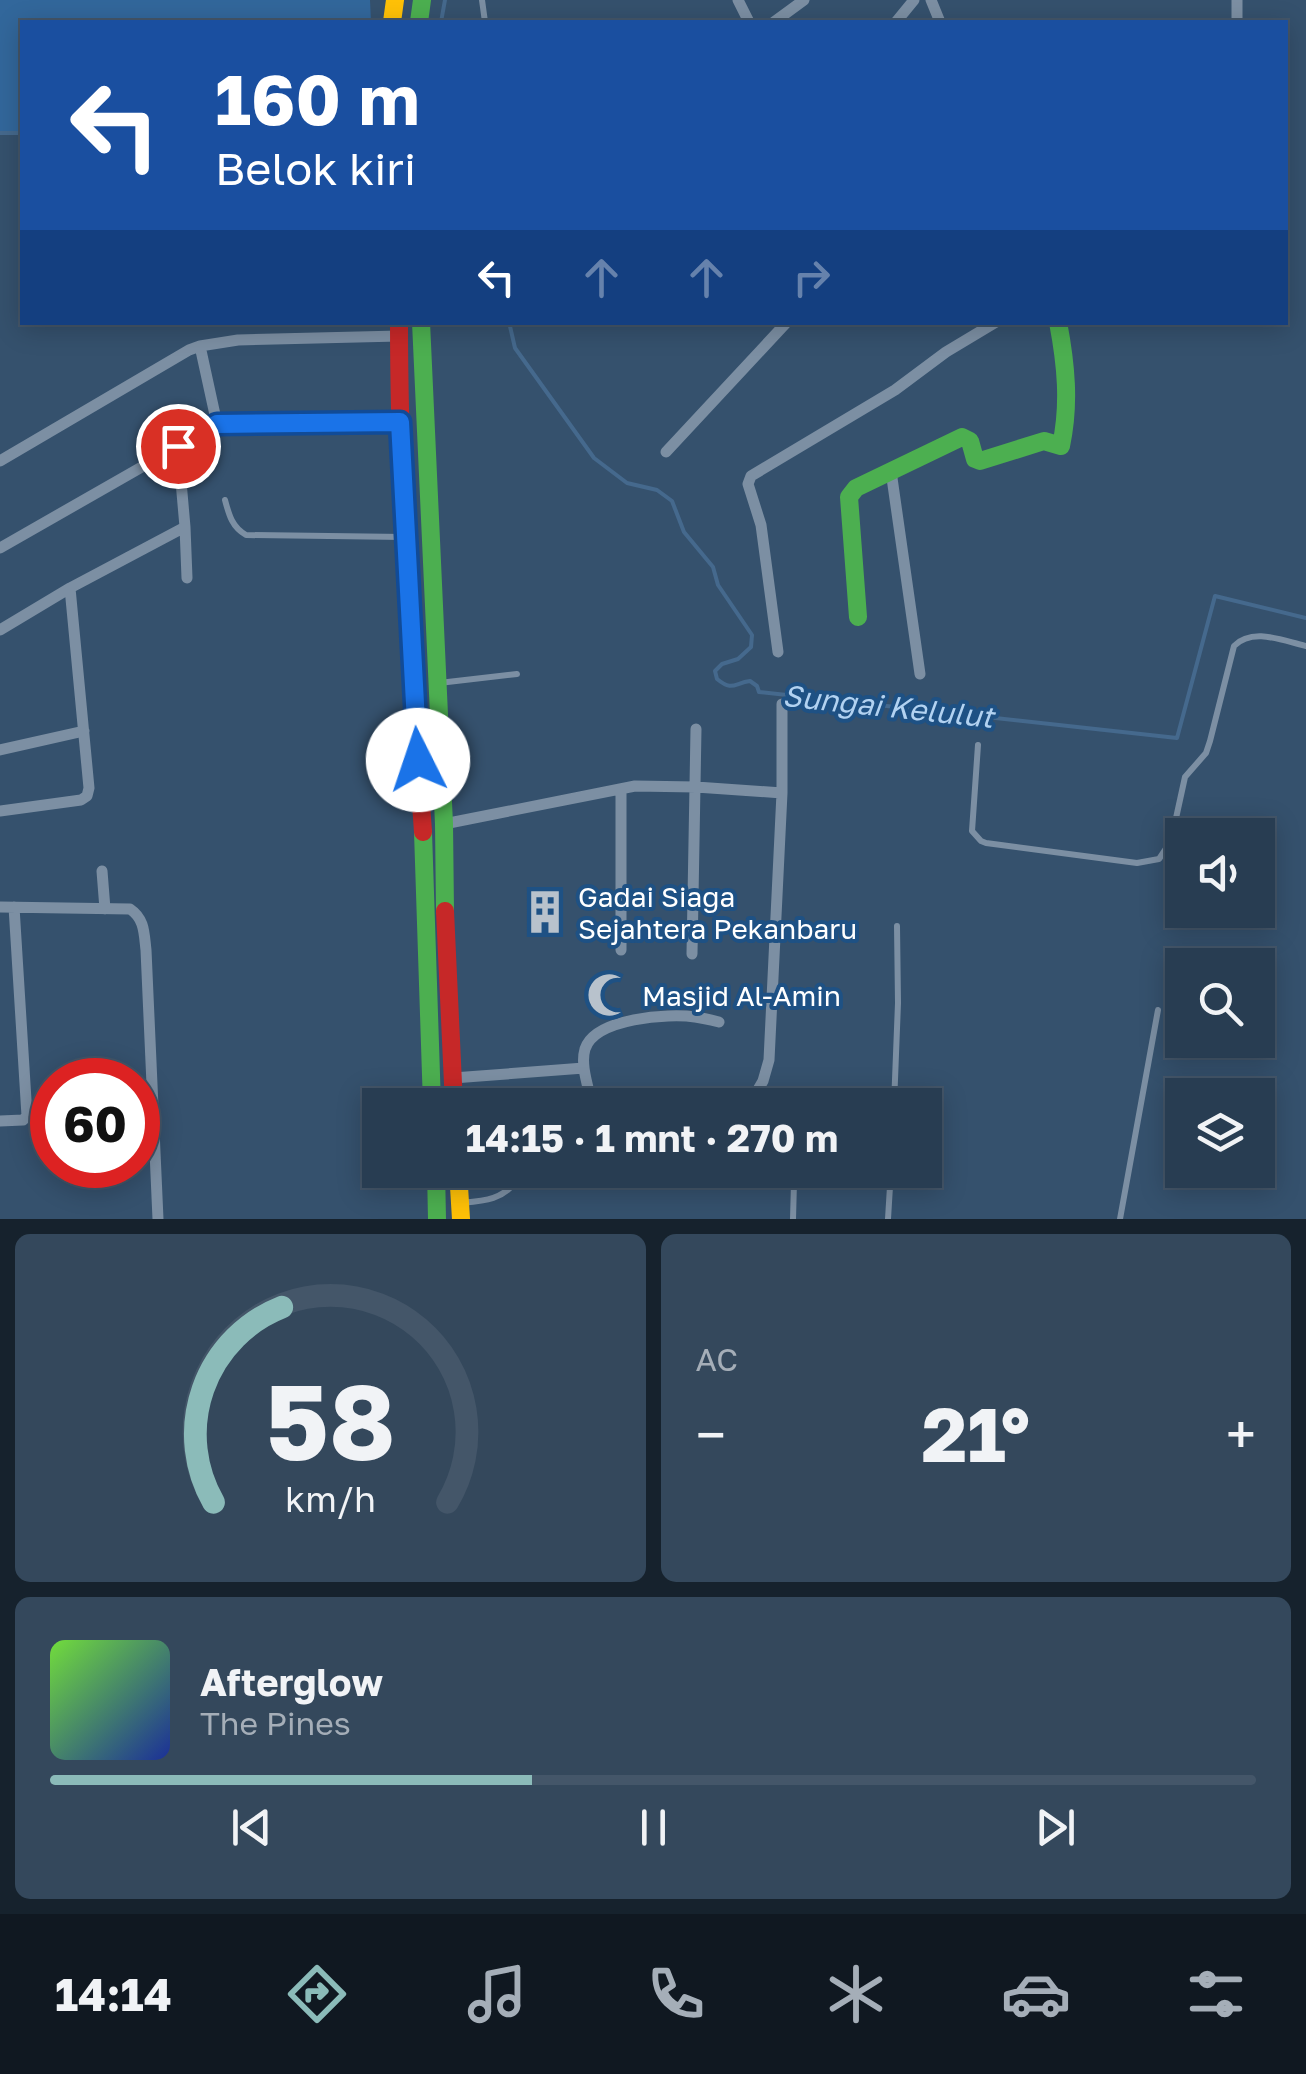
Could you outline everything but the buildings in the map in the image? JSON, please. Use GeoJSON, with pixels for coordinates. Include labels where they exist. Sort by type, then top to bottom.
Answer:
{"type":"FeatureCollection","features":[{"type":"Feature","properties":{"kind":"main road"},"geometry":{"type":"LineString","coordinates":[[421,325],[453,1088]]}},
{"type":"Feature","properties":{"kind":"main road"},"geometry":{"type":"LineString","coordinates":[[858,617],[849,497],[856,488],[962,437],[970,441],[980,461],[1044,441],[1061,446],[1067,423],[1068,373],[1059,325]]}},
{"type":"Feature","properties":{"kind":"main road"},"geometry":{"type":"LineString","coordinates":[[399,329],[431,1088]]}},
{"type":"Feature","properties":{"kind":"main road"},"geometry":{"type":"LineString","coordinates":[[410,633],[435,631]]}},
{"type":"Feature","properties":{"kind":"main road"},"geometry":{"type":"LineString","coordinates":[[436,1188],[437,1219]]}},
{"type":"Feature","properties":{"kind":"street"},"geometry":{"type":"LineString","coordinates":[[777,20],[804,0]]}},
{"type":"Feature","properties":{"kind":"street"},"geometry":{"type":"LineString","coordinates":[[898,20],[914,0]]}},
{"type":"Feature","properties":{"kind":"street"},"geometry":{"type":"LineString","coordinates":[[666,452],[784,325]]}},
{"type":"Feature","properties":{"kind":"street"},"geometry":{"type":"LineString","coordinates":[[778,652],[761,525],[748,484],[750,476],[896,390],[946,352],[991,325]]}},
{"type":"Feature","properties":{"kind":"street"},"geometry":{"type":"LineString","coordinates":[[0,461],[200,346],[399,329]]}},
{"type":"Feature","properties":{"kind":"street"},"geometry":{"type":"LineString","coordinates":[[200,346],[217,424]]}},
{"type":"Feature","properties":{"kind":"street"},"geometry":{"type":"LineString","coordinates":[[0,548],[217,424],[400,422]]}},
{"type":"Feature","properties":{"kind":"street"},"geometry":{"type":"LineString","coordinates":[[178,446],[187,578]]}},
{"type":"Feature","properties":{"kind":"street"},"geometry":{"type":"LineString","coordinates":[[891,471],[920,674]]}},
{"type":"Feature","properties":{"kind":"street"},"geometry":{"type":"LineString","coordinates":[[0,630],[185,526]]}},
{"type":"Feature","properties":{"kind":"street"},"geometry":{"type":"LineString","coordinates":[[0,811],[81,800],[90,788],[70,588]]}},
{"type":"Feature","properties":{"kind":"street"},"geometry":{"type":"LineString","coordinates":[[760,1088],[769,1060],[782,794],[782,704]]}},
{"type":"Feature","properties":{"kind":"street"},"geometry":{"type":"LineString","coordinates":[[692,954],[696,729]]}},
{"type":"Feature","properties":{"kind":"street"},"geometry":{"type":"LineString","coordinates":[[0,750],[84,731]]}},
{"type":"Feature","properties":{"kind":"street"},"geometry":{"type":"LineString","coordinates":[[444,824],[635,786],[782,794]]}},
{"type":"Feature","properties":{"kind":"street"},"geometry":{"type":"LineString","coordinates":[[620,789],[620,950]]}},
{"type":"Feature","properties":{"kind":"street"},"geometry":{"type":"LineString","coordinates":[[102,871],[105,909]]}},
{"type":"Feature","properties":{"kind":"street"},"geometry":{"type":"LineString","coordinates":[[0,907],[130,909],[143,923],[158,1219]]}},
{"type":"Feature","properties":{"kind":"street"},"geometry":{"type":"LineString","coordinates":[[0,1122],[27,1116],[14,908]]}},
{"type":"Feature","properties":{"kind":"street"},"geometry":{"type":"LineString","coordinates":[[588,1088],[584,1068],[586,1048],[594,1037],[610,1028],[660,1016],[694,1016],[719,1022]]}},
{"type":"Feature","properties":{"kind":"street"},"geometry":{"type":"LineString","coordinates":[[452,1078],[584,1068]]}},
{"type":"Feature","properties":{"kind":"lane"},"geometry":{"type":"LineString","coordinates":[[225,500],[231,521],[246,536],[406,538]]}},
{"type":"Feature","properties":{"kind":"lane"},"geometry":{"type":"LineString","coordinates":[[978,745],[972,831],[981,841],[1150,862],[1159,858],[1171,841],[1185,777],[1206,753],[1234,646],[1250,636],[1260,636],[1306,646]]}},
{"type":"Feature","properties":{"kind":"lane"},"geometry":{"type":"LineString","coordinates":[[438,684],[517,674]]}},
{"type":"Feature","properties":{"kind":"lane"},"geometry":{"type":"LineString","coordinates":[[895,1088],[897,926]]}},
{"type":"Feature","properties":{"kind":"lane"},"geometry":{"type":"LineString","coordinates":[[1120,1219],[1158,1010]]}},
{"type":"Feature","properties":{"kind":"lane"},"geometry":{"type":"LineString","coordinates":[[460,1211],[502,1196],[510,1188]]}},
{"type":"Feature","properties":{"kind":"lane"},"geometry":{"type":"LineString","coordinates":[[793,1219],[794,1188]]}},
{"type":"Feature","properties":{"kind":"lane"},"geometry":{"type":"LineString","coordinates":[[888,1219],[890,1188]]}},
{"type":"Feature","properties":{"kind":"shaded area"},"geometry":{"type":"Polygon","coordinates":[[[0,0],[370,0],[371,20],[20,20],[20,133],[0,133],[0,0]]]}},
{"type":"Feature","properties":{"kind":"waterway"},"geometry":{"type":"LineString","coordinates":[[441,20],[445,0]]}},
{"type":"Feature","properties":{"kind":"waterway"},"geometry":{"type":"LineString","coordinates":[[0,133],[20,133]]}},
{"type":"Feature","properties":{"kind":"waterway","name":"Sungai Kelulut"},"geometry":{"type":"LineString","coordinates":[[510,325],[515,348],[594,458],[627,483],[657,490],[672,501],[684,532],[713,567],[718,585],[752,635],[751,647],[715,671],[717,679],[727,685],[750,681],[759,692],[1177,738],[1215,596],[1306,618]]}},
{"type":"Feature","properties":{"kind":"traffic: fast"},"geometry":{"type":"LineString","coordinates":[[419,20],[422,0]]}},
{"type":"Feature","properties":{"kind":"traffic: fast"},"geometry":{"type":"LineString","coordinates":[[421,325],[445,911]]}},
{"type":"Feature","properties":{"kind":"traffic: fast"},"geometry":{"type":"LineString","coordinates":[[858,617],[849,497],[856,488],[962,437],[970,441],[975,459],[980,461],[1044,441],[1061,446],[1066,384],[1058,325]]}},
{"type":"Feature","properties":{"kind":"traffic: fast"},"geometry":{"type":"LineString","coordinates":[[423,832],[431,1088]]}},
{"type":"Feature","properties":{"kind":"traffic: fast"},"geometry":{"type":"LineString","coordinates":[[436,1188],[437,1219]]}},
{"type":"Feature","properties":{"kind":"traffic: slow"},"geometry":{"type":"LineString","coordinates":[[392,20],[395,0]]}},
{"type":"Feature","properties":{"kind":"traffic: slow"},"geometry":{"type":"LineString","coordinates":[[459,1188],[461,1219]]}},
{"type":"Feature","properties":{"kind":"traffic: jam"},"geometry":{"type":"LineString","coordinates":[[399,325],[403,513],[423,832]]}},
{"type":"Feature","properties":{"kind":"traffic: jam"},"geometry":{"type":"LineString","coordinates":[[445,911],[453,1088]]}},
{"type":"Feature","properties":{"kind":"place","name":"Gadai Siaga Sejahtera Pekanbaru"},"geometry":{"type":"Point","coordinates":[545,912]}},
{"type":"Feature","properties":{"kind":"place","name":"Masjid Al-Amin"},"geometry":{"type":"Point","coordinates":[609,995]}},
{"type":"Feature","properties":{"kind":"route"},"geometry":{"type":"LineString","coordinates":[[178,446],[217,424],[400,422],[418,760]]}}]}
